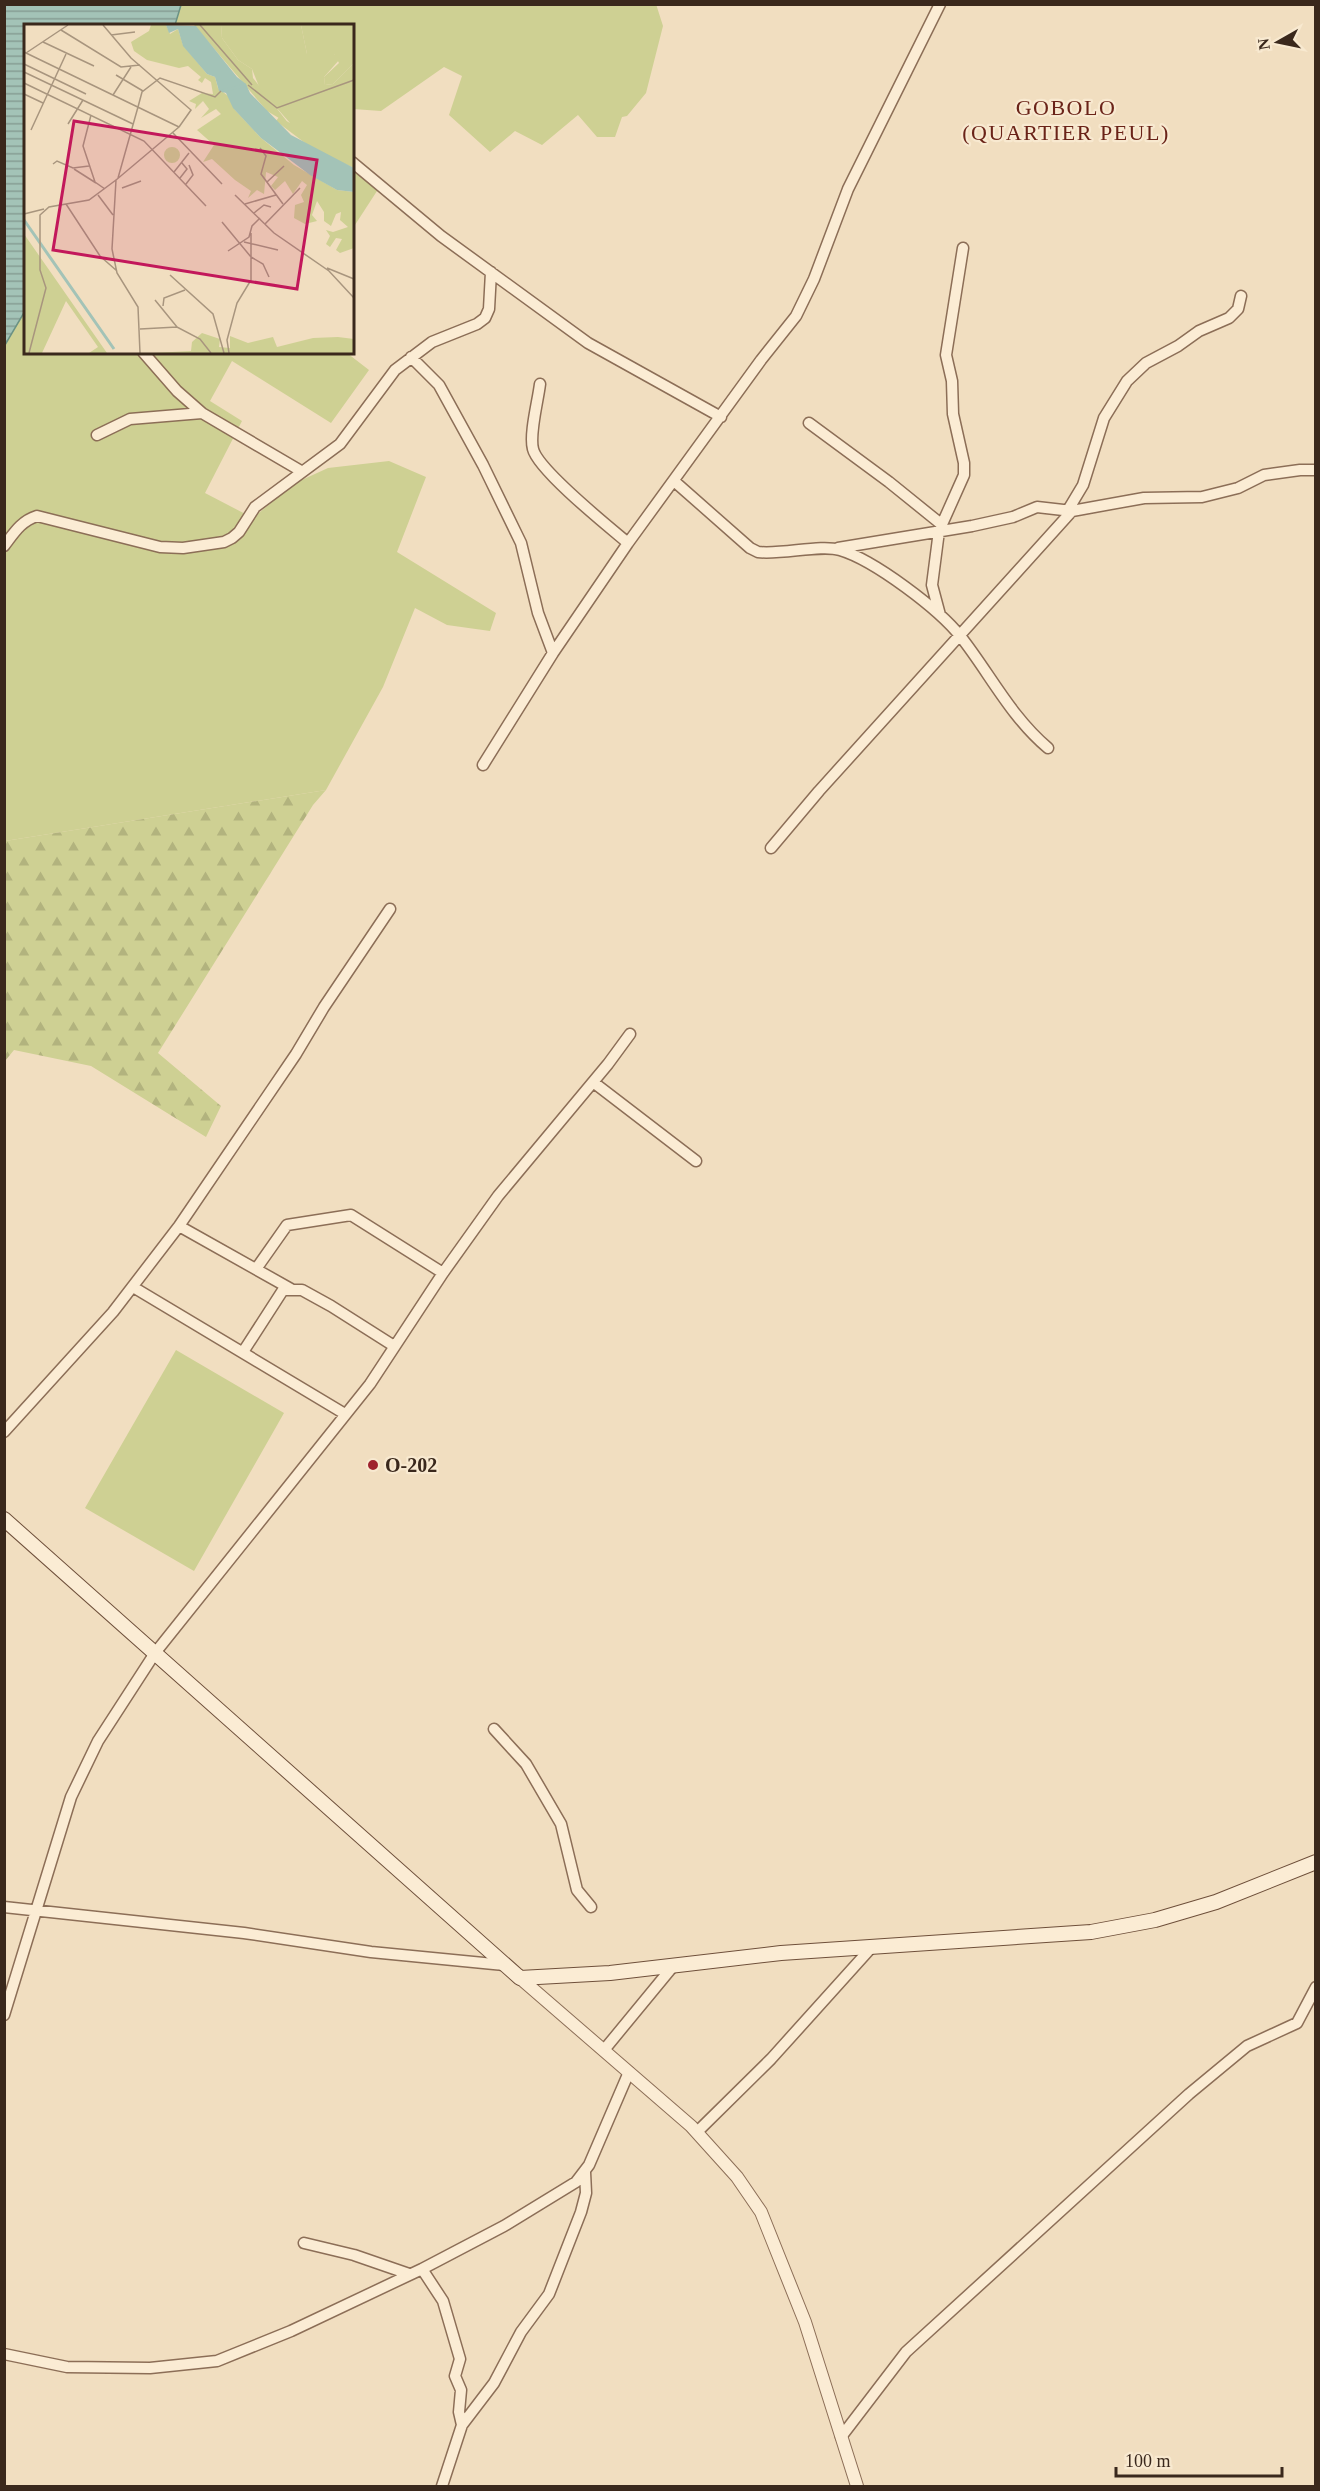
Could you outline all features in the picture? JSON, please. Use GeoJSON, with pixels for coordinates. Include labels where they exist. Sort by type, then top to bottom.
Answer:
{"type":"FeatureCollection","features":[{"type":"Feature","properties":{"kind":"main road"},"geometry":{"type":"LineString","coordinates":[[4,1520],[520,1978],[610,1973],[781,1953],[1083,1932],[1155,1920],[1216,1902],[1316,1862]]}},
{"type":"Feature","properties":{"kind":"street"},"geometry":{"type":"LineString","coordinates":[[483,765],[553,653],[628,543],[760,360],[796,316],[814,279],[848,189],[940,4]]}},
{"type":"Feature","properties":{"kind":"street"},"geometry":{"type":"LineString","coordinates":[[354,164],[441,236],[588,343],[721,417]]}},
{"type":"Feature","properties":{"kind":"street"},"geometry":{"type":"LineString","coordinates":[[940,615],[932,585],[940,528],[962,485],[964,476],[964,463],[953,414],[952,381],[946,355],[963,248]]}},
{"type":"Feature","properties":{"kind":"street"},"geometry":{"type":"LineString","coordinates":[[4,546],[26,519],[37,516],[160,547],[183,548],[224,542],[239,532],[255,507],[340,444],[389,376],[411,357],[432,342],[477,324],[485,318],[489,309],[491,272]]}},
{"type":"Feature","properties":{"kind":"street"},"geometry":{"type":"LineString","coordinates":[[771,848],[819,791],[1070,511],[1083,485],[1104,418],[1126,381],[1152,359],[1178,346],[1199,331],[1229,318],[1238,309],[1241,296]]}},
{"type":"Feature","properties":{"kind":"street"},"geometry":{"type":"LineString","coordinates":[[145,354],[177,391],[201,413],[301,471]]}},
{"type":"Feature","properties":{"kind":"street"},"geometry":{"type":"LineString","coordinates":[[411,357],[439,385],[483,465],[516,533],[524,551],[538,613],[553,653]]}},
{"type":"Feature","properties":{"kind":"street"},"geometry":{"type":"LineString","coordinates":[[540,384],[532,444],[535,456],[580,503],[628,543]]}},
{"type":"Feature","properties":{"kind":"street"},"geometry":{"type":"LineString","coordinates":[[97,435],[130,419],[201,413]]}},
{"type":"Feature","properties":{"kind":"street"},"geometry":{"type":"LineString","coordinates":[[809,423],[889,482],[940,528]]}},
{"type":"Feature","properties":{"kind":"street"},"geometry":{"type":"LineString","coordinates":[[674,481],[750,548],[758,552],[838,549],[940,528],[1013,517],[1037,507],[1070,511],[1144,498],[1202,497],[1238,488],[1264,476],[1300,470],[1316,470]]}},
{"type":"Feature","properties":{"kind":"street"},"geometry":{"type":"LineString","coordinates":[[838,549],[872,563],[940,615],[960,635],[1018,719],[1048,748]]}},
{"type":"Feature","properties":{"kind":"street"},"geometry":{"type":"LineString","coordinates":[[4,1432],[134,1287],[179,1226],[296,1054],[324,1007],[390,909]]}},
{"type":"Feature","properties":{"kind":"street"},"geometry":{"type":"LineString","coordinates":[[4,2015],[59,1832],[86,1763],[107,1725],[155,1653],[370,1384],[443,1273],[498,1196],[630,1034]]}},
{"type":"Feature","properties":{"kind":"street"},"geometry":{"type":"LineString","coordinates":[[592,1082],[696,1161]]}},
{"type":"Feature","properties":{"kind":"street"},"geometry":{"type":"LineString","coordinates":[[256,1269],[287,1225],[351,1215],[443,1273]]}},
{"type":"Feature","properties":{"kind":"street"},"geometry":{"type":"LineString","coordinates":[[179,1226],[292,1290]]}},
{"type":"Feature","properties":{"kind":"street"},"geometry":{"type":"LineString","coordinates":[[134,1287],[345,1414]]}},
{"type":"Feature","properties":{"kind":"street"},"geometry":{"type":"LineString","coordinates":[[243,1352],[282,1290],[302,1290],[394,1346]]}},
{"type":"Feature","properties":{"kind":"street"},"geometry":{"type":"LineString","coordinates":[[494,1729],[526,1764],[561,1824],[577,1890],[591,1907]]}},
{"type":"Feature","properties":{"kind":"street"},"geometry":{"type":"LineString","coordinates":[[4,1907],[244,1933],[371,1952],[504,1965]]}},
{"type":"Feature","properties":{"kind":"street"},"geometry":{"type":"LineString","coordinates":[[697,2132],[771,2059],[871,1948]]}},
{"type":"Feature","properties":{"kind":"street"},"geometry":{"type":"LineString","coordinates":[[604,2050],[674,1965]]}},
{"type":"Feature","properties":{"kind":"street"},"geometry":{"type":"LineString","coordinates":[[520,1978],[697,2132],[737,2177],[766,2221],[805,2322],[857,2487]]}},
{"type":"Feature","properties":{"kind":"street"},"geometry":{"type":"LineString","coordinates":[[841,2437],[906,2352],[1189,2094],[1247,2046],[1297,2023],[1316,1987]]}},
{"type":"Feature","properties":{"kind":"street"},"geometry":{"type":"LineString","coordinates":[[4,2354],[67,2367],[141,2368],[217,2361],[291,2331],[409,2274],[422,2270],[504,2226],[576,2182],[585,2172],[629,2072]]}},
{"type":"Feature","properties":{"kind":"street"},"geometry":{"type":"LineString","coordinates":[[442,2487],[462,2425],[470,2411],[489,2391],[521,2332],[549,2294],[581,2212],[586,2193],[585,2172]]}},
{"type":"Feature","properties":{"kind":"street"},"geometry":{"type":"LineString","coordinates":[[304,2243],[354,2255],[409,2274]]}},
{"type":"Feature","properties":{"kind":"street"},"geometry":{"type":"LineString","coordinates":[[422,2270],[443,2301],[459,2355],[460,2363],[455,2376],[461,2390],[459,2412],[462,2425]]}},
{"type":"Feature","properties":{"kind":"green space"},"geometry":{"type":"Polygon","coordinates":[[[181,4],[656,4],[663,26],[646,93],[627,116],[622,117],[615,137],[597,137],[578,115],[542,145],[515,131],[490,152],[449,115],[462,76],[444,67],[381,111],[354,109],[354,24],[176,24],[181,4]]]}},
{"type":"Feature","properties":{"kind":"green space"},"geometry":{"type":"Polygon","coordinates":[[[354,167],[377,191],[354,226],[354,167]]]}},
{"type":"Feature","properties":{"kind":"green space"},"geometry":{"type":"Polygon","coordinates":[[[24,313],[24,354],[348,354],[369,370],[331,423],[232,361],[210,401],[242,421],[205,493],[253,518],[293,484],[328,468],[389,461],[426,477],[397,552],[496,613],[490,631],[447,625],[415,608],[383,687],[326,790],[5,841],[4,345],[24,313]]]}},
{"type":"Feature","properties":{"kind":"green space"},"geometry":{"type":"Polygon","coordinates":[[[326,790],[313,805],[158,1053],[221,1106],[206,1137],[91,1066],[14,1050],[5,1061],[5,841],[326,790]]]}},
{"type":"Feature","properties":{"kind":"green space"},"geometry":{"type":"Polygon","coordinates":[[[176,1350],[284,1413],[194,1571],[85,1508],[176,1350]]]}},
{"type":"Feature","properties":{"kind":"shaded area"},"geometry":{"type":"Polygon","coordinates":[[[5,4],[181,5],[175,24],[24,24],[24,313],[5,345],[5,4]]]}},
{"type":"Feature","properties":{"kind":"place","name":"O-202"},"geometry":{"type":"Point","coordinates":[373,1465]}},
{"type":"Feature","properties":{"kind":"district","name":"GOBOLO (QUARTIER PEUL)"},"geometry":{"type":"Point","coordinates":[1066,120]}}]}
